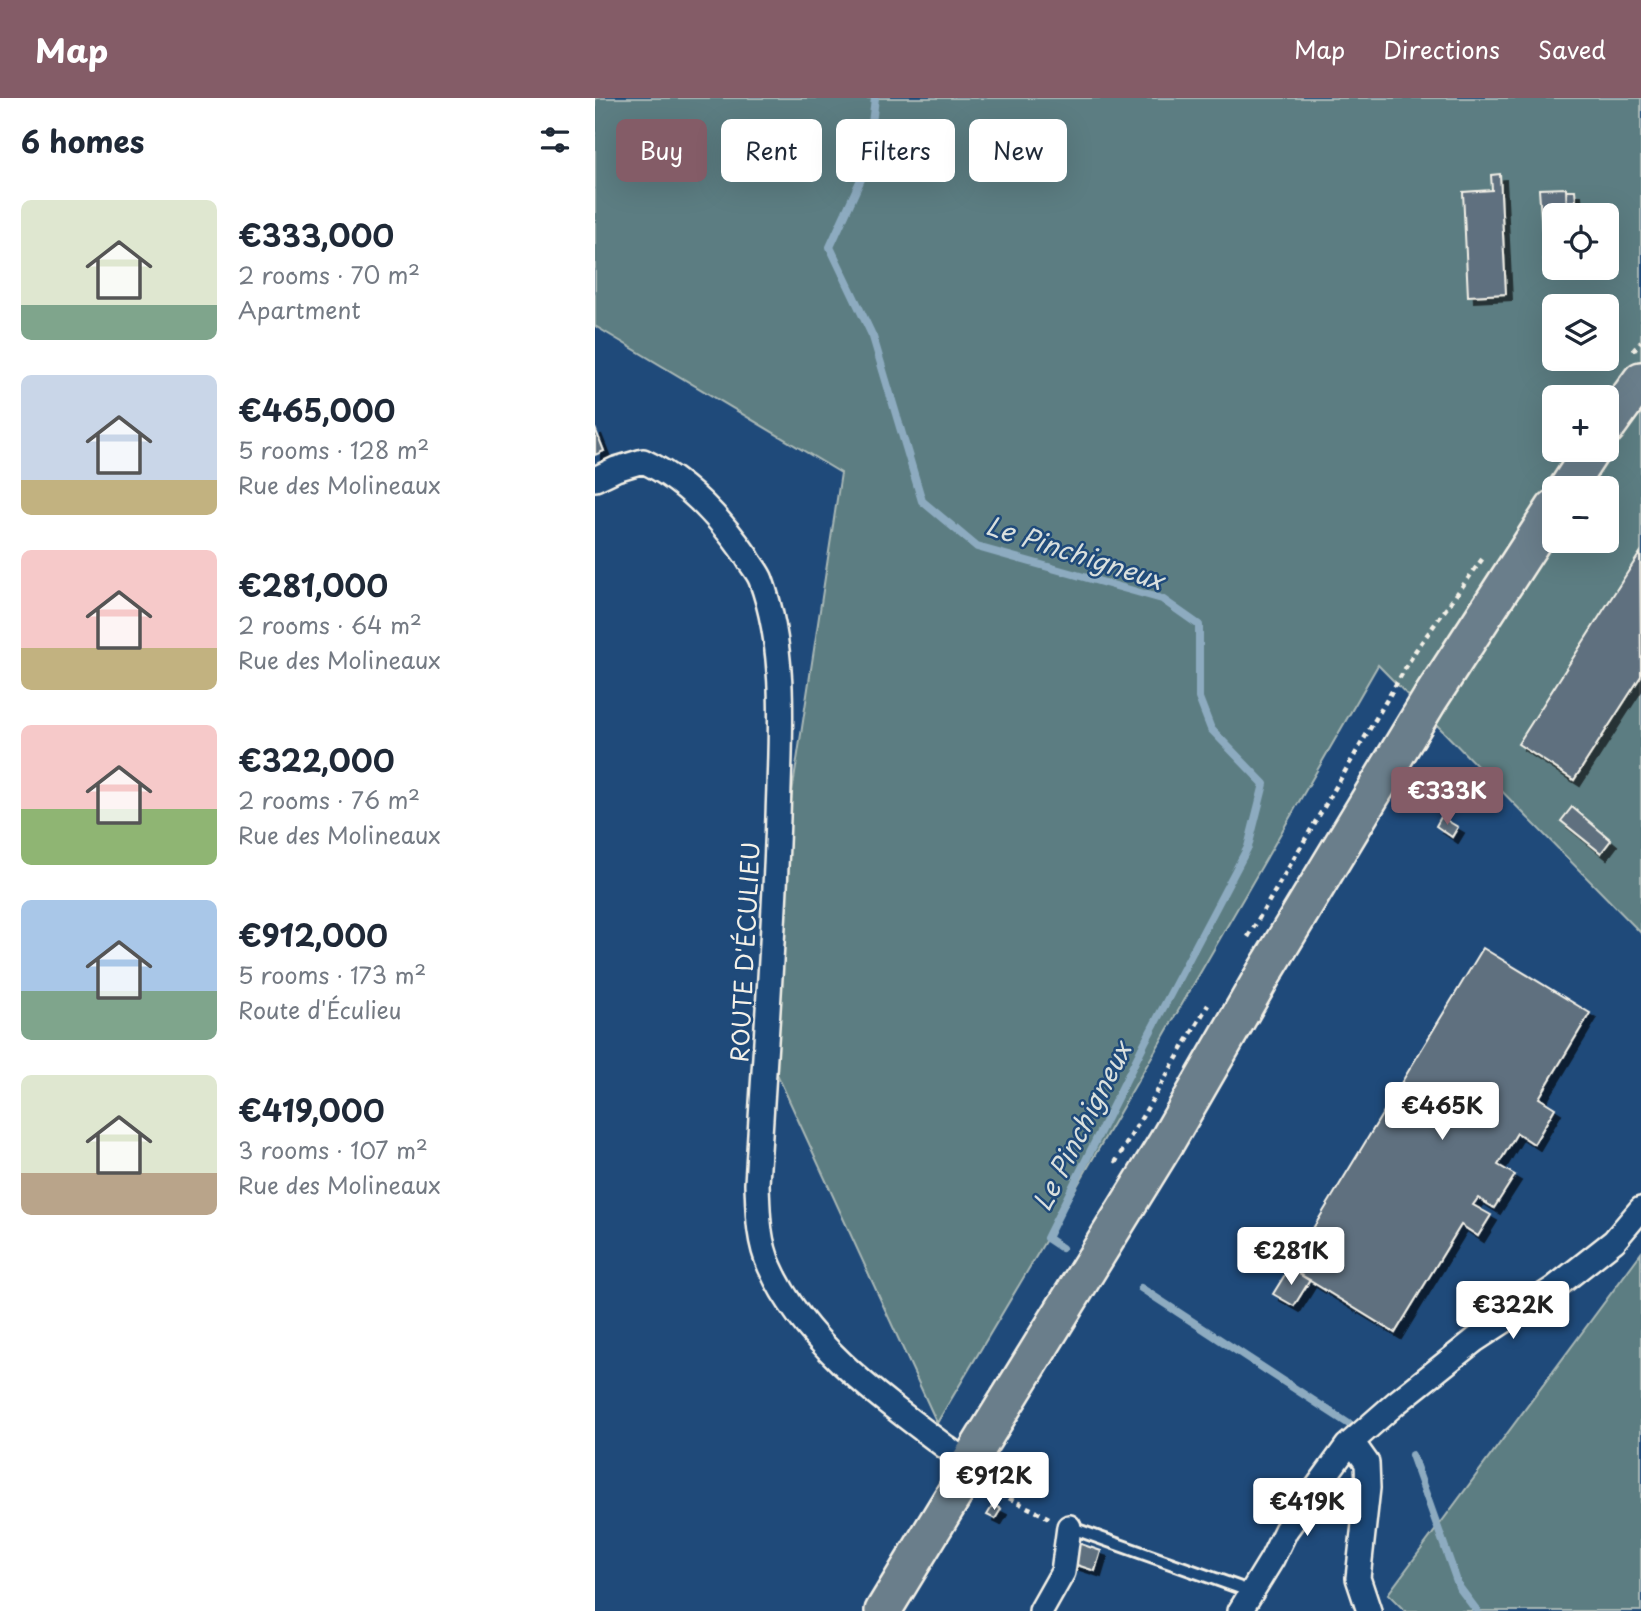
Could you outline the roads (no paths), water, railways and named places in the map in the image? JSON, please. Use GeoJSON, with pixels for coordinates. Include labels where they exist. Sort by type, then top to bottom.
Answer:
{"type":"FeatureCollection","features":[{"type":"Feature","properties":{"kind":"main road"},"geometry":{"type":"LineString","coordinates":[[1619,410],[1641,380]]}},
{"type":"Feature","properties":{"kind":"main road"},"geometry":{"type":"LineString","coordinates":[[883,1611],[1430,699],[1542,526]]}},
{"type":"Feature","properties":{"kind":"street","name":"ROUTE D'ÉCULIEU"},"geometry":{"type":"LineString","coordinates":[[595,479],[643,461],[663,469],[706,505],[760,577],[769,608],[777,662],[779,775],[776,878],[757,1184],[759,1228],[769,1266],[793,1312],[827,1348],[966,1471]]}},
{"type":"Feature","properties":{"kind":"street"},"geometry":{"type":"LineString","coordinates":[[1246,1602],[1286,1530],[1347,1446],[1475,1340],[1553,1289],[1614,1241],[1641,1209]]}},
{"type":"Feature","properties":{"kind":"street"},"geometry":{"type":"LineString","coordinates":[[1352,1442],[1367,1463],[1368,1488],[1358,1578],[1369,1611]]}},
{"type":"Feature","properties":{"kind":"street"},"geometry":{"type":"LineString","coordinates":[[1041,1611],[1063,1572],[1069,1527]]}},
{"type":"Feature","properties":{"kind":"lane"},"geometry":{"type":"LineString","coordinates":[[1069,1527],[1246,1602]]}},
{"type":"Feature","properties":{"kind":"waterway","name":"Le Pinchigneux"},"geometry":{"type":"LineString","coordinates":[[875,98],[867,166],[830,247],[873,337],[922,501],[977,547],[1162,599],[1199,625],[1199,698],[1211,729],[1264,784],[1248,847],[1145,1042],[1047,1238],[1062,1248]]}},
{"type":"Feature","properties":{"kind":"waterway","name":"Le Pinchigneux"},"geometry":{"type":"LineString","coordinates":[[1141,1288],[1349,1424]]}},
{"type":"Feature","properties":{"kind":"waterway","name":"Le Pinchigneux"},"geometry":{"type":"LineString","coordinates":[[1412,1455],[1459,1587],[1477,1611]]}}]}
